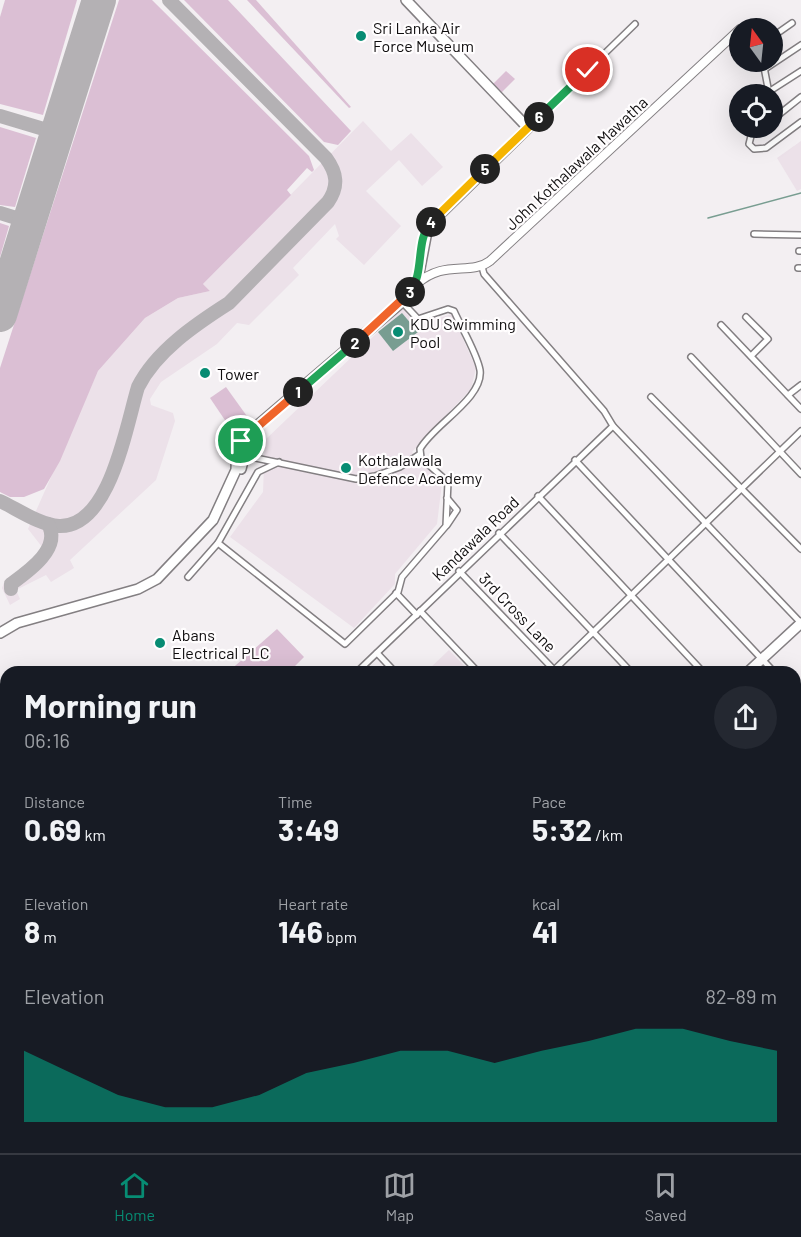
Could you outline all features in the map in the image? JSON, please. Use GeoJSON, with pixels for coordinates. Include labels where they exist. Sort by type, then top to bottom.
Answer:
{"type":"FeatureCollection","features":[{"type":"Feature","properties":{"kind":"main road"},"geometry":{"type":"LineString","coordinates":[[0,633],[17,622],[138,589],[157,579],[213,520],[230,487],[244,451],[258,427],[402,302],[417,284],[428,226],[528,128],[406,0]]}},
{"type":"Feature","properties":{"kind":"main road"},"geometry":{"type":"LineString","coordinates":[[754,666],[801,623]]}},
{"type":"Feature","properties":{"kind":"street"},"geometry":{"type":"LineString","coordinates":[[783,29],[792,23]]}},
{"type":"Feature","properties":{"kind":"street"},"geometry":{"type":"LineString","coordinates":[[528,128],[635,24]]}},
{"type":"Feature","properties":{"kind":"street","name":"John Kothalawala Mawatha"},"geometry":{"type":"LineString","coordinates":[[482,267],[729,39]]}},
{"type":"Feature","properties":{"kind":"street"},"geometry":{"type":"LineString","coordinates":[[783,57],[801,45]]}},
{"type":"Feature","properties":{"kind":"street"},"geometry":{"type":"LineString","coordinates":[[782,84],[801,71]]}},
{"type":"Feature","properties":{"kind":"street"},"geometry":{"type":"LineString","coordinates":[[783,112],[801,98]]}},
{"type":"Feature","properties":{"kind":"street"},"geometry":{"type":"LineString","coordinates":[[783,135],[801,122]]}},
{"type":"Feature","properties":{"kind":"street"},"geometry":{"type":"LineString","coordinates":[[750,138],[749,144],[754,149],[766,148],[779,138]]}},
{"type":"Feature","properties":{"kind":"street"},"geometry":{"type":"LineString","coordinates":[[754,234],[801,235]]}},
{"type":"Feature","properties":{"kind":"street"},"geometry":{"type":"LineString","coordinates":[[417,284],[441,269],[482,267],[484,274],[604,411],[612,426],[801,623]]}},
{"type":"Feature","properties":{"kind":"street"},"geometry":{"type":"LineString","coordinates":[[244,451],[258,457],[356,479],[375,476],[400,467],[420,453],[422,446],[438,428],[475,392],[480,371],[454,311],[448,309],[418,319],[402,302]]}},
{"type":"Feature","properties":{"kind":"street"},"geometry":{"type":"LineString","coordinates":[[746,317],[768,339],[751,356]]}},
{"type":"Feature","properties":{"kind":"street"},"geometry":{"type":"LineString","coordinates":[[721,325],[801,409]]}},
{"type":"Feature","properties":{"kind":"street"},"geometry":{"type":"LineString","coordinates":[[691,357],[801,474]]}},
{"type":"Feature","properties":{"kind":"street"},"geometry":{"type":"LineString","coordinates":[[788,395],[801,385]]}},
{"type":"Feature","properties":{"kind":"street"},"geometry":{"type":"LineString","coordinates":[[651,397],[801,549]]}},
{"type":"Feature","properties":{"kind":"street","name":"Kandawala Road"},"geometry":{"type":"LineString","coordinates":[[363,666],[459,571],[612,426]]}},
{"type":"Feature","properties":{"kind":"street"},"geometry":{"type":"LineString","coordinates":[[559,666],[801,431]]}},
{"type":"Feature","properties":{"kind":"street"},"geometry":{"type":"LineString","coordinates":[[244,451],[258,457]]}},
{"type":"Feature","properties":{"kind":"street"},"geometry":{"type":"LineString","coordinates":[[420,453],[423,459],[448,482],[446,526]]}},
{"type":"Feature","properties":{"kind":"street"},"geometry":{"type":"LineString","coordinates":[[575,460],[768,666]]}},
{"type":"Feature","properties":{"kind":"street"},"geometry":{"type":"LineString","coordinates":[[188,576],[218,543],[258,472],[279,462]]}},
{"type":"Feature","properties":{"kind":"street"},"geometry":{"type":"LineString","coordinates":[[538,496],[697,666]]}},
{"type":"Feature","properties":{"kind":"street"},"geometry":{"type":"LineString","coordinates":[[218,543],[345,644],[396,593],[402,577],[446,526],[457,510],[447,498]]}},
{"type":"Feature","properties":{"kind":"street"},"geometry":{"type":"LineString","coordinates":[[499,533],[625,666]]}},
{"type":"Feature","properties":{"kind":"street","name":"3rd Cross Lane"},"geometry":{"type":"LineString","coordinates":[[459,571],[549,666]]}},
{"type":"Feature","properties":{"kind":"street"},"geometry":{"type":"LineString","coordinates":[[396,593],[471,666]]}},
{"type":"Feature","properties":{"kind":"street"},"geometry":{"type":"LineString","coordinates":[[377,653],[389,666]]}},
{"type":"Feature","properties":{"kind":"shaded area"},"geometry":{"type":"Polygon","coordinates":[[[5,0],[77,0],[43,115],[0,104],[0,17],[5,0]]]}},
{"type":"Feature","properties":{"kind":"shaded area"},"geometry":{"type":"Polygon","coordinates":[[[119,0],[152,0],[309,156],[314,170],[312,172],[307,168],[287,190],[291,195],[203,284],[210,291],[178,298],[145,318],[98,371],[60,461],[44,489],[24,497],[10,497],[0,492],[0,368],[119,0]]]}},
{"type":"Feature","properties":{"kind":"shaded area"},"geometry":{"type":"Polygon","coordinates":[[[184,0],[228,0],[351,131],[338,145],[324,142],[184,0]]]}},
{"type":"Feature","properties":{"kind":"shaded area"},"geometry":{"type":"Polygon","coordinates":[[[247,0],[256,0],[351,107],[349,108],[247,0]]]}},
{"type":"Feature","properties":{"kind":"shaded area"},"geometry":{"type":"Polygon","coordinates":[[[506,71],[515,79],[500,94],[493,84],[506,71]]]}},
{"type":"Feature","properties":{"kind":"shaded area"},"geometry":{"type":"Polygon","coordinates":[[[363,121],[391,151],[411,133],[443,167],[422,186],[399,160],[366,191],[401,226],[364,265],[336,239],[339,236],[335,224],[293,268],[299,275],[249,325],[237,323],[217,344],[161,382],[150,399],[151,405],[173,413],[175,421],[156,480],[70,560],[74,568],[51,582],[46,575],[16,590],[20,599],[10,605],[2,588],[5,580],[46,552],[28,529],[98,371],[145,318],[178,298],[210,291],[203,284],[363,121]]]}},
{"type":"Feature","properties":{"kind":"shaded area"},"geometry":{"type":"Polygon","coordinates":[[[0,127],[36,138],[15,207],[0,205],[0,127]]]}},
{"type":"Feature","properties":{"kind":"shaded area"},"geometry":{"type":"Polygon","coordinates":[[[801,141],[801,189],[797,191],[777,158],[801,141]]]}},
{"type":"Feature","properties":{"kind":"shaded area"},"geometry":{"type":"Polygon","coordinates":[[[0,223],[9,226],[0,257],[0,223]]]}},
{"type":"Feature","properties":{"kind":"shaded area","name":"Kothalawala Defence Academy"},"geometry":{"type":"Polygon","coordinates":[[[403,308],[416,325],[452,314],[476,368],[471,389],[412,452],[442,483],[437,524],[395,574],[395,584],[354,628],[230,537],[263,492],[265,440],[403,308]]]}},
{"type":"Feature","properties":{"kind":"shaded area","name":"KDU Swimming Pool"},"geometry":{"type":"Polygon","coordinates":[[[402,313],[418,332],[393,351],[378,332],[402,313]]]}},
{"type":"Feature","properties":{"kind":"shaded area"},"geometry":{"type":"Polygon","coordinates":[[[226,387],[254,426],[237,438],[210,398],[226,387]]]}},
{"type":"Feature","properties":{"kind":"shaded area"},"geometry":{"type":"Polygon","coordinates":[[[277,629],[304,657],[295,666],[235,666],[277,629]]]}},
{"type":"Feature","properties":{"kind":"shaded area"},"geometry":{"type":"Polygon","coordinates":[[[449,650],[464,666],[432,666],[449,650]]]}},
{"type":"Feature","properties":{"kind":"waterway"},"geometry":{"type":"LineString","coordinates":[[708,218],[801,193]]}},
{"type":"Feature","properties":{"kind":"taxiway"},"geometry":{"type":"LineString","coordinates":[[0,501],[36,520],[59,526],[77,522],[91,511],[113,472],[138,387],[155,362],[178,339],[229,303],[332,196],[335,180],[326,158],[169,0]]}},
{"type":"Feature","properties":{"kind":"taxiway"},"geometry":{"type":"LineString","coordinates":[[0,116],[57,133]]}},
{"type":"Feature","properties":{"kind":"taxiway"},"geometry":{"type":"LineString","coordinates":[[0,213],[29,222]]}},
{"type":"Feature","properties":{"kind":"taxiway"},"geometry":{"type":"LineString","coordinates":[[0,288],[13,275]]}},
{"type":"Feature","properties":{"kind":"taxiway"},"geometry":{"type":"LineString","coordinates":[[0,305],[0,315]]}},
{"type":"Feature","properties":{"kind":"taxiway"},"geometry":{"type":"LineString","coordinates":[[11,589],[11,584],[34,566],[47,550],[51,542],[48,524]]}},
{"type":"Feature","properties":{"kind":"runway"},"geometry":{"type":"LineString","coordinates":[[0,315],[99,0]]}},
{"type":"Feature","properties":{"kind":"place","name":"Sri Lanka Air Force Museum"},"geometry":{"type":"Point","coordinates":[361,36]}},
{"type":"Feature","properties":{"kind":"place","name":"KDU Swimming Pool"},"geometry":{"type":"Point","coordinates":[398,332]}},
{"type":"Feature","properties":{"kind":"place","name":"Tower"},"geometry":{"type":"Point","coordinates":[205,373]}},
{"type":"Feature","properties":{"kind":"place","name":"Kothalawala Defence Academy"},"geometry":{"type":"Point","coordinates":[346,468]}},
{"type":"Feature","properties":{"kind":"place","name":"Abans Electrical PLC"},"geometry":{"type":"Point","coordinates":[160,643]}},
{"type":"Feature","properties":{"kind":"route"},"geometry":{"type":"LineString","coordinates":[[241,441],[402,302],[417,284],[425,230],[430,223],[588,70]]}}]}
